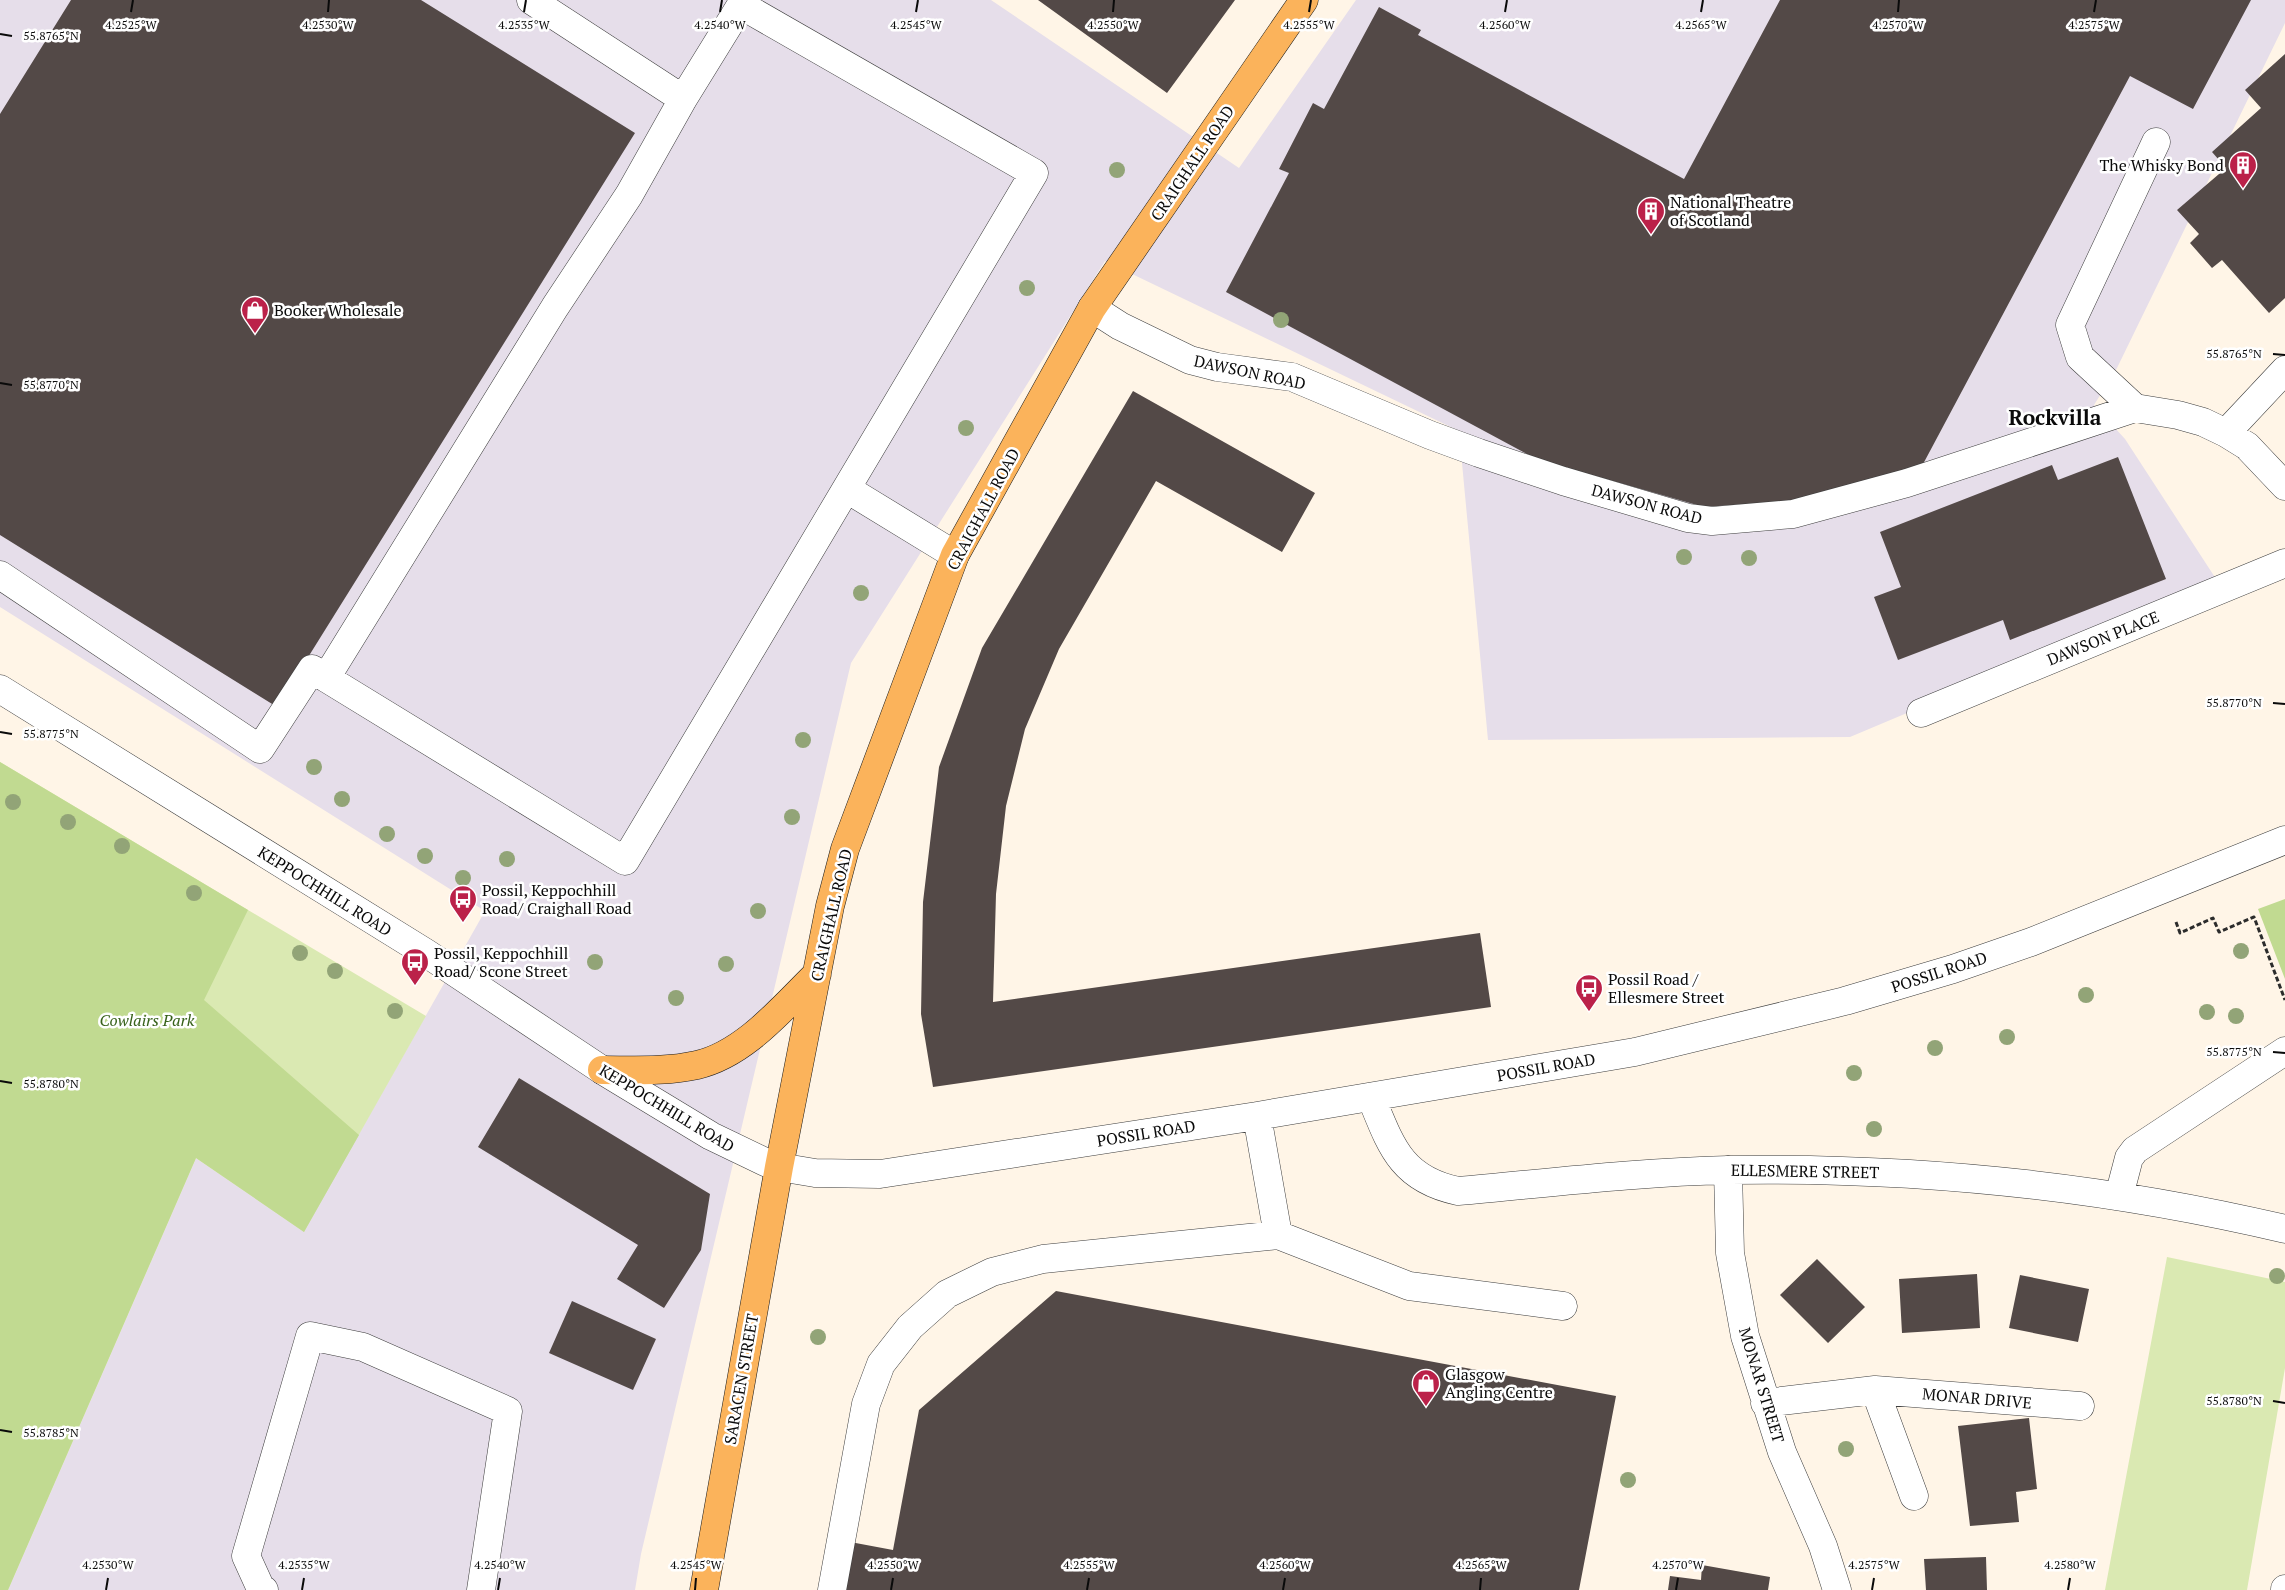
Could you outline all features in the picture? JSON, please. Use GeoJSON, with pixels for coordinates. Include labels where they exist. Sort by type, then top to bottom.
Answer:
{"type":"FeatureCollection","features":[{"type":"Feature","properties":{"kind":"main road","name":"CRAIGHALL ROAD"},"geometry":{"type":"LineString","coordinates":[[779,1167],[830,906],[845,849],[955,555],[1092,308],[1304,0]]}},
{"type":"Feature","properties":{"kind":"main road"},"geometry":{"type":"LineString","coordinates":[[602,1070],[673,1069],[698,1065],[720,1058],[771,1019],[817,974]]}},
{"type":"Feature","properties":{"kind":"main road","name":"SARACEN STREET"},"geometry":{"type":"LineString","coordinates":[[704,1590],[779,1167]]}},
{"type":"Feature","properties":{"kind":"street"},"geometry":{"type":"LineString","coordinates":[[530,0],[683,99]]}},
{"type":"Feature","properties":{"kind":"street"},"geometry":{"type":"LineString","coordinates":[[0,575],[260,749],[312,669],[326,678],[625,861],[847,489],[919,363],[1034,173],[741,5],[683,99],[629,195],[555,307],[326,678]]}},
{"type":"Feature","properties":{"kind":"street"},"geometry":{"type":"LineString","coordinates":[[2135,408],[2080,357],[2070,325],[2156,142]]}},
{"type":"Feature","properties":{"kind":"street","name":"DAWSON ROAD"},"geometry":{"type":"LineString","coordinates":[[1092,308],[1120,326],[1190,360],[1217,367],[1292,377],[1430,435],[1496,458],[1688,518],[1712,521],[1793,514],[1848,500],[2135,408],[2186,417],[2226,433],[2247,446],[2285,486]]}},
{"type":"Feature","properties":{"kind":"street"},"geometry":{"type":"LineString","coordinates":[[2226,433],[2285,370]]}},
{"type":"Feature","properties":{"kind":"street"},"geometry":{"type":"LineString","coordinates":[[847,489],[955,555]]}},
{"type":"Feature","properties":{"kind":"street","name":"DAWSON PLACE"},"geometry":{"type":"LineString","coordinates":[[1921,713],[2285,563]]}},
{"type":"Feature","properties":{"kind":"street","name":"KEPPOCHHILL ROAD"},"geometry":{"type":"LineString","coordinates":[[0,689],[426,953],[602,1070],[711,1136],[745,1154],[779,1167]]}},
{"type":"Feature","properties":{"kind":"street","name":"POSSIL ROAD"},"geometry":{"type":"LineString","coordinates":[[779,1167],[815,1173],[880,1174],[1257,1116],[1635,1052],[1845,1001],[1953,969],[2031,942],[2285,840]]}},
{"type":"Feature","properties":{"kind":"street"},"geometry":{"type":"LineString","coordinates":[[2119,1196],[2129,1158],[2135,1150],[2285,1051]]}},
{"type":"Feature","properties":{"kind":"street","name":"ELLESMERE STREET"},"geometry":{"type":"LineString","coordinates":[[1371,1097],[1390,1145],[1400,1159],[1419,1176],[1439,1187],[1458,1191],[1635,1175],[1728,1170],[1928,1174],[2011,1181],[2119,1196],[2285,1229]]}},
{"type":"Feature","properties":{"kind":"street"},"geometry":{"type":"LineString","coordinates":[[1257,1116],[1278,1234]]}},
{"type":"Feature","properties":{"kind":"street","name":"MONAR STREET"},"geometry":{"type":"LineString","coordinates":[[1728,1170],[1730,1252],[1745,1336],[1782,1452],[1823,1546],[1837,1590]]}},
{"type":"Feature","properties":{"kind":"street"},"geometry":{"type":"LineString","coordinates":[[832,1590],[866,1404],[881,1364],[910,1327],[947,1294],[992,1272],[1043,1259],[1278,1234],[1409,1286],[1563,1306]]}},
{"type":"Feature","properties":{"kind":"street"},"geometry":{"type":"LineString","coordinates":[[264,1590],[261,1589],[246,1556],[310,1336],[363,1347],[508,1411],[481,1590]]}},
{"type":"Feature","properties":{"kind":"street"},"geometry":{"type":"LineString","coordinates":[[1875,1390],[1914,1496]]}},
{"type":"Feature","properties":{"kind":"street","name":"MONAR DRIVE"},"geometry":{"type":"LineString","coordinates":[[1765,1403],[1875,1390],[2080,1406]]}},
{"type":"Feature","properties":{"kind":"path"},"geometry":{"type":"LineString","coordinates":[[2224,930],[2254,917],[2285,1000]]}},
{"type":"Feature","properties":{"kind":"shaded area"},"geometry":{"type":"Polygon","coordinates":[[[0,0],[991,0],[1239,168],[1356,0],[2285,0],[2285,23],[2117,368],[2094,405],[2125,439],[2218,582],[1850,737],[1488,740],[1459,431],[1105,261],[851,663],[641,1554],[635,1590],[8,1590],[196,1158],[304,1231],[485,911],[0,607],[0,0]]]}},
{"type":"Feature","properties":{"kind":"green space","name":"Cowlairs Park"},"geometry":{"type":"Polygon","coordinates":[[[0,762],[426,1016],[304,1232],[196,1158],[8,1590],[0,1590],[0,762]]]}},
{"type":"Feature","properties":{"kind":"green space","name":"Cowlairs Park"},"geometry":{"type":"Polygon","coordinates":[[[0,762],[248,910],[204,1000],[359,1135],[304,1232],[196,1158],[8,1590],[0,1590],[0,762]]]}},
{"type":"Feature","properties":{"kind":"green space"},"geometry":{"type":"Polygon","coordinates":[[[2285,899],[2285,979],[2258,909],[2285,899]]]}},
{"type":"Feature","properties":{"kind":"green space"},"geometry":{"type":"Polygon","coordinates":[[[2167,1257],[2285,1282],[2285,1368],[2247,1590],[2105,1590],[2167,1257]]]}},
{"type":"Feature","properties":{"kind":"building","name":"Booker Wholesale"},"geometry":{"type":"Polygon","coordinates":[[[71,0],[421,0],[635,133],[277,707],[0,535],[0,114],[71,0]]]}},
{"type":"Feature","properties":{"kind":"building"},"geometry":{"type":"Polygon","coordinates":[[[1038,0],[1235,0],[1167,93],[1038,0]]]}},
{"type":"Feature","properties":{"kind":"building","name":"National Theatre of Scotland"},"geometry":{"type":"Polygon","coordinates":[[[1780,0],[2251,0],[2193,109],[2130,76],[1922,466],[1792,501],[1704,507],[1536,459],[1226,292],[1289,173],[1279,169],[1313,103],[1324,109],[1379,7],[1421,30],[1418,35],[1684,179],[1780,0]]]}},
{"type":"Feature","properties":{"kind":"building","name":"The Whisky Bond"},"geometry":{"type":"Polygon","coordinates":[[[2285,54],[2285,298],[2269,313],[2222,260],[2212,268],[2190,243],[2199,234],[2177,210],[2226,168],[2212,152],[2261,108],[2245,90],[2285,54]]]}},
{"type":"Feature","properties":{"kind":"building"},"geometry":{"type":"Polygon","coordinates":[[[1133,391],[1315,493],[1282,552],[1156,481],[1059,649],[1025,729],[1006,806],[996,894],[993,1002],[1480,933],[1491,1007],[933,1087],[921,1014],[923,902],[939,767],[982,648],[1133,391]]]}},
{"type":"Feature","properties":{"kind":"building"},"geometry":{"type":"Polygon","coordinates":[[[2118,457],[2166,579],[2010,640],[2003,620],[1898,660],[1874,597],[1901,587],[1880,532],[2052,465],[2058,480],[2118,457]]]}},
{"type":"Feature","properties":{"kind":"building"},"geometry":{"type":"Polygon","coordinates":[[[519,1078],[710,1194],[701,1250],[664,1308],[617,1279],[638,1245],[478,1147],[519,1078]]]}},
{"type":"Feature","properties":{"kind":"building"},"geometry":{"type":"Polygon","coordinates":[[[1817,1259],[1865,1307],[1828,1343],[1780,1295],[1817,1259]]]}},
{"type":"Feature","properties":{"kind":"building"},"geometry":{"type":"Polygon","coordinates":[[[1977,1274],[1980,1328],[1902,1333],[1899,1279],[1977,1274]]]}},
{"type":"Feature","properties":{"kind":"building"},"geometry":{"type":"Polygon","coordinates":[[[2020,1275],[2089,1289],[2078,1342],[2009,1328],[2020,1275]]]}},
{"type":"Feature","properties":{"kind":"building"},"geometry":{"type":"Polygon","coordinates":[[[1056,1291],[1616,1396],[1579,1590],[836,1590],[845,1541],[893,1550],[919,1410],[1056,1291]]]}},
{"type":"Feature","properties":{"kind":"building"},"geometry":{"type":"Polygon","coordinates":[[[572,1301],[656,1339],[633,1390],[549,1353],[572,1301]]]}},
{"type":"Feature","properties":{"kind":"building"},"geometry":{"type":"Polygon","coordinates":[[[2029,1418],[2037,1489],[2016,1492],[2019,1522],[1970,1526],[1958,1426],[2029,1418]]]}},
{"type":"Feature","properties":{"kind":"building"},"geometry":{"type":"Polygon","coordinates":[[[1986,1557],[1987,1590],[1926,1590],[1924,1559],[1986,1557]]]}},
{"type":"Feature","properties":{"kind":"building"},"geometry":{"type":"Polygon","coordinates":[[[1702,1565],[1770,1577],[1768,1590],[1668,1590],[1670,1576],[1701,1580],[1702,1565]]]}},
{"type":"Feature","properties":{"kind":"place","name":"The Whisky Bond"},"geometry":{"type":"Point","coordinates":[2243,189]}},
{"type":"Feature","properties":{"kind":"place","name":"National Theatre of Scotland"},"geometry":{"type":"Point","coordinates":[1651,235]}},
{"type":"Feature","properties":{"kind":"place","name":"Booker Wholesale"},"geometry":{"type":"Point","coordinates":[255,334]}},
{"type":"Feature","properties":{"kind":"place","name":"Possil, Keppochhill Road/ Craighall Road"},"geometry":{"type":"Point","coordinates":[463,923]}},
{"type":"Feature","properties":{"kind":"place","name":"Possil, Keppochhill Road/ Scone Street"},"geometry":{"type":"Point","coordinates":[415,986]}},
{"type":"Feature","properties":{"kind":"place","name":"Possil Road / Ellesmere Street"},"geometry":{"type":"Point","coordinates":[1589,1012]}},
{"type":"Feature","properties":{"kind":"place","name":"Glasgow Angling Centre"},"geometry":{"type":"Point","coordinates":[1426,1407]}},
{"type":"Feature","properties":{"kind":"district","name":"Rockvilla"},"geometry":{"type":"Point","coordinates":[2055,417]}}]}
